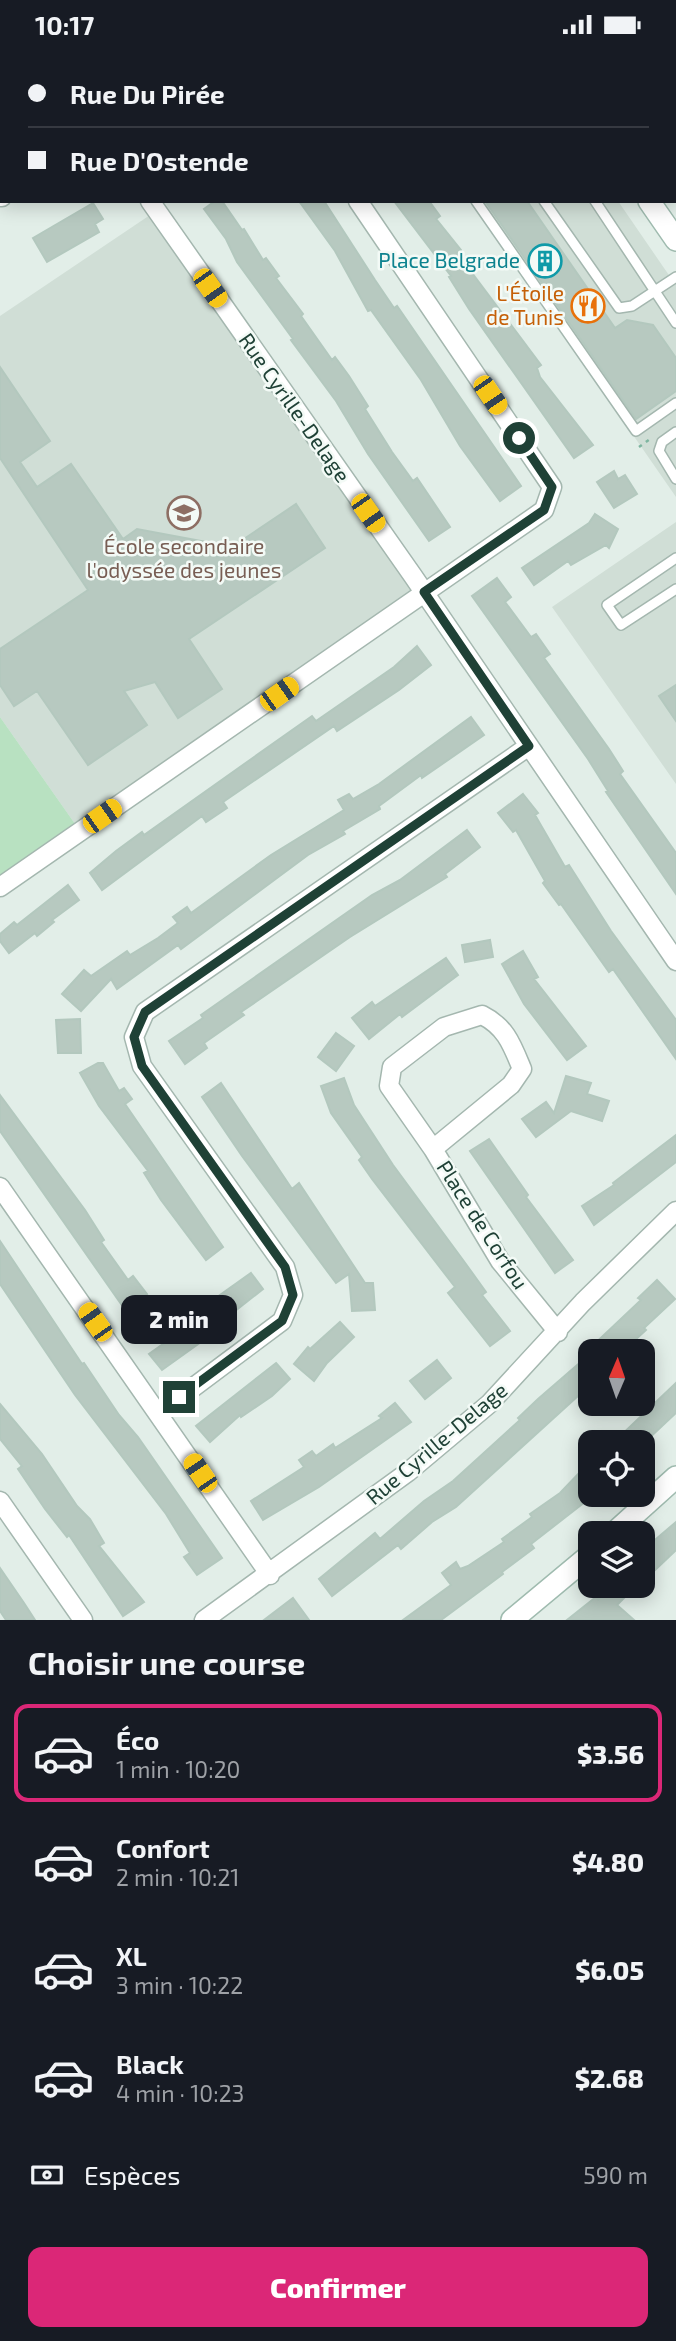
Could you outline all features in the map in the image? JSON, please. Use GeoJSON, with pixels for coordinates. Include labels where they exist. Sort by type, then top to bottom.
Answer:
{"type":"FeatureCollection","features":[{"type":"Feature","properties":{"kind":"street","name":"Rue Cyrille-Delage"},"geometry":{"type":"LineString","coordinates":[[151,203],[424,592],[676,961]]}},
{"type":"Feature","properties":{"kind":"street"},"geometry":{"type":"LineString","coordinates":[[0,887],[544,510],[552,487],[359,203]]}},
{"type":"Feature","properties":{"kind":"street"},"geometry":{"type":"LineString","coordinates":[[650,203],[676,240]]}},
{"type":"Feature","properties":{"kind":"street"},"geometry":{"type":"LineString","coordinates":[[159,1413],[282,1321],[293,1295],[285,1267],[142,1066],[134,1037],[145,1012],[529,746]]}},
{"type":"Feature","properties":{"kind":"street","name":"Place de Corfou"},"geometry":{"type":"LineString","coordinates":[[433,1149],[511,1085],[522,1069],[504,1030],[498,1023],[482,1015],[443,1027],[392,1067],[389,1086],[433,1149],[500,1261],[558,1332]]}},
{"type":"Feature","properties":{"kind":"street"},"geometry":{"type":"LineString","coordinates":[[0,1187],[270,1575]]}},
{"type":"Feature","properties":{"kind":"street","name":"Rue Cyrille-Delage"},"geometry":{"type":"LineString","coordinates":[[204,1620],[270,1575],[408,1472],[489,1405],[558,1332],[583,1301],[676,1211]]}},
{"type":"Feature","properties":{"kind":"street"},"geometry":{"type":"LineString","coordinates":[[627,1521],[676,1476]]}},
{"type":"Feature","properties":{"kind":"street"},"geometry":{"type":"LineString","coordinates":[[0,1501],[83,1620]]}},
{"type":"Feature","properties":{"kind":"street"},"geometry":{"type":"LineString","coordinates":[[512,1620],[578,1565]]}},
{"type":"Feature","properties":{"kind":"lane"},"geometry":{"type":"LineString","coordinates":[[477,203],[636,432],[676,403]]}},
{"type":"Feature","properties":{"kind":"lane"},"geometry":{"type":"LineString","coordinates":[[545,203],[617,306],[628,308],[676,277]]}},
{"type":"Feature","properties":{"kind":"lane"},"geometry":{"type":"LineString","coordinates":[[596,203],[676,323]]}},
{"type":"Feature","properties":{"kind":"lane"},"geometry":{"type":"LineString","coordinates":[[676,432],[662,442],[659,451],[676,479]]}},
{"type":"Feature","properties":{"kind":"lane"},"geometry":{"type":"LineString","coordinates":[[676,558],[607,605],[621,625],[676,589]]}},
{"type":"Feature","properties":{"kind":"shaded area"},"geometry":{"type":"Polygon","coordinates":[[[472,203],[619,203],[676,285],[676,497],[472,203]]]}},
{"type":"Feature","properties":{"kind":"shaded area","name":"École secondaire l'odyssée des jeunes"},"geometry":{"type":"Polygon","coordinates":[[[156,211],[424,592],[80,831],[0,717],[0,316],[156,211]]]}},
{"type":"Feature","properties":{"kind":"shaded area"},"geometry":{"type":"Polygon","coordinates":[[[676,522],[676,784],[552,607],[676,522]]]}},
{"type":"Feature","properties":{"kind":"green space"},"geometry":{"type":"Polygon","coordinates":[[[0,717],[80,831],[0,882],[0,717]]]}},
{"type":"Feature","properties":{"kind":"building"},"geometry":{"type":"Polygon","coordinates":[[[93,203],[103,219],[95,224],[99,232],[47,262],[33,238],[93,203]]]}},
{"type":"Feature","properties":{"kind":"building"},"geometry":{"type":"Polygon","coordinates":[[[212,203],[223,203],[242,230],[244,229],[263,260],[266,258],[279,276],[276,278],[332,360],[335,357],[349,376],[368,406],[365,409],[392,452],[413,481],[417,478],[450,527],[429,541],[368,454],[336,401],[237,262],[226,239],[204,209],[212,203]]]}},
{"type":"Feature","properties":{"kind":"building"},"geometry":{"type":"Polygon","coordinates":[[[300,203],[325,203],[394,308],[397,306],[521,486],[500,501],[460,446],[421,380],[371,310],[368,311],[335,251],[300,203]]]}},
{"type":"Feature","properties":{"kind":"building"},"geometry":{"type":"Polygon","coordinates":[[[396,203],[430,203],[440,216],[436,219],[461,250],[457,253],[541,365],[537,368],[540,377],[593,445],[574,458],[469,309],[449,277],[451,276],[396,203]]]}},
{"type":"Feature","properties":{"kind":"building","name":"Place Belgrade"},"geometry":{"type":"Polygon","coordinates":[[[486,203],[528,203],[615,328],[627,320],[653,325],[676,358],[676,391],[636,419],[486,203]]]}},
{"type":"Feature","properties":{"kind":"building"},"geometry":{"type":"Polygon","coordinates":[[[0,367],[50,441],[20,462],[37,487],[71,464],[123,539],[137,529],[206,542],[217,557],[296,504],[325,548],[189,639],[222,689],[178,718],[155,682],[124,691],[147,725],[88,765],[37,691],[14,706],[0,685],[0,649],[88,590],[0,458],[0,367]]]}},
{"type":"Feature","properties":{"kind":"building"},"geometry":{"type":"Polygon","coordinates":[[[614,471],[618,479],[625,475],[637,494],[614,508],[597,482],[614,471]]]}},
{"type":"Feature","properties":{"kind":"building"},"geometry":{"type":"Polygon","coordinates":[[[595,514],[618,529],[609,548],[606,545],[571,565],[568,561],[534,585],[522,568],[589,523],[595,514]]]}},
{"type":"Feature","properties":{"kind":"building"},"geometry":{"type":"Polygon","coordinates":[[[497,578],[511,597],[505,602],[531,637],[536,634],[550,654],[544,658],[609,749],[623,771],[620,774],[676,853],[676,894],[606,792],[608,791],[588,759],[472,596],[497,578]]]}},
{"type":"Feature","properties":{"kind":"building"},"geometry":{"type":"Polygon","coordinates":[[[417,646],[431,665],[399,690],[337,731],[334,726],[223,802],[227,808],[206,822],[202,816],[102,890],[90,873],[116,851],[142,832],[144,835],[312,716],[316,721],[394,667],[417,646]]]}},
{"type":"Feature","properties":{"kind":"building"},"geometry":{"type":"Polygon","coordinates":[[[676,685],[676,721],[659,696],[676,685]]]}},
{"type":"Feature","properties":{"kind":"building"},"geometry":{"type":"Polygon","coordinates":[[[471,717],[484,735],[422,778],[421,775],[379,806],[380,809],[343,831],[345,834],[308,855],[181,949],[178,945],[117,989],[111,979],[81,1011],[62,994],[84,970],[91,976],[127,951],[130,955],[158,938],[178,923],[173,917],[187,907],[191,913],[271,855],[344,810],[338,800],[349,794],[353,799],[379,784],[471,717]]]}},
{"type":"Feature","properties":{"kind":"building"},"geometry":{"type":"Polygon","coordinates":[[[523,794],[538,813],[535,815],[565,867],[569,865],[611,931],[676,1020],[676,1059],[613,969],[609,972],[543,883],[545,881],[516,830],[513,832],[498,813],[523,794]]]}},
{"type":"Feature","properties":{"kind":"building"},"geometry":{"type":"Polygon","coordinates":[[[467,830],[480,847],[445,874],[447,877],[350,937],[241,1012],[244,1015],[204,1043],[207,1048],[185,1064],[169,1041],[203,1018],[201,1015],[372,895],[400,880],[467,830]]]}},
{"type":"Feature","properties":{"kind":"building"},"geometry":{"type":"Polygon","coordinates":[[[68,885],[79,900],[52,920],[54,922],[37,936],[35,933],[9,953],[0,941],[0,934],[14,922],[17,925],[68,885]]]}},
{"type":"Feature","properties":{"kind":"building"},"geometry":{"type":"Polygon","coordinates":[[[490,940],[493,957],[465,962],[462,945],[490,940]]]}},
{"type":"Feature","properties":{"kind":"building"},"geometry":{"type":"Polygon","coordinates":[[[523,951],[538,977],[534,979],[586,1046],[567,1060],[524,1004],[502,964],[523,951]]]}},
{"type":"Feature","properties":{"kind":"building"},"geometry":{"type":"Polygon","coordinates":[[[446,958],[458,975],[402,1017],[400,1014],[369,1039],[352,1018],[372,1002],[375,1006],[446,958]]]}},
{"type":"Feature","properties":{"kind":"building"},"geometry":{"type":"Polygon","coordinates":[[[80,1019],[81,1053],[58,1053],[56,1020],[80,1019]]]}},
{"type":"Feature","properties":{"kind":"building"},"geometry":{"type":"Polygon","coordinates":[[[336,1033],[354,1046],[336,1071],[318,1057],[336,1033]]]}},
{"type":"Feature","properties":{"kind":"building"},"geometry":{"type":"Polygon","coordinates":[[[103,1063],[119,1091],[124,1088],[132,1099],[125,1104],[223,1247],[206,1260],[161,1200],[144,1173],[148,1171],[99,1106],[80,1073],[103,1063]]]}},
{"type":"Feature","properties":{"kind":"building"},"geometry":{"type":"Polygon","coordinates":[[[566,1076],[591,1083],[587,1094],[609,1101],[602,1121],[571,1111],[536,1137],[522,1119],[546,1102],[554,1113],[566,1076]]]}},
{"type":"Feature","properties":{"kind":"building"},"geometry":{"type":"Polygon","coordinates":[[[344,1078],[354,1105],[393,1165],[486,1292],[482,1295],[510,1331],[490,1346],[448,1293],[455,1287],[372,1179],[359,1160],[362,1157],[331,1113],[321,1086],[344,1078]]]}},
{"type":"Feature","properties":{"kind":"building"},"geometry":{"type":"Polygon","coordinates":[[[221,1083],[292,1189],[299,1183],[365,1283],[373,1283],[375,1310],[352,1311],[349,1274],[336,1283],[242,1156],[202,1097],[221,1083]]]}},
{"type":"Feature","properties":{"kind":"building"},"geometry":{"type":"Polygon","coordinates":[[[0,1095],[85,1210],[104,1240],[101,1242],[128,1280],[133,1276],[147,1294],[126,1311],[0,1131],[0,1095]]]}},
{"type":"Feature","properties":{"kind":"building"},"geometry":{"type":"Polygon","coordinates":[[[676,1135],[676,1162],[594,1225],[582,1206],[614,1185],[613,1183],[676,1135]]]}},
{"type":"Feature","properties":{"kind":"building"},"geometry":{"type":"Polygon","coordinates":[[[489,1139],[528,1195],[526,1197],[573,1260],[555,1273],[470,1151],[489,1139]]]}},
{"type":"Feature","properties":{"kind":"building"},"geometry":{"type":"Polygon","coordinates":[[[0,1241],[82,1364],[84,1363],[119,1415],[138,1437],[222,1558],[197,1575],[184,1557],[190,1553],[166,1514],[75,1395],[0,1284],[0,1241]]]}},
{"type":"Feature","properties":{"kind":"building"},"geometry":{"type":"Polygon","coordinates":[[[251,1273],[263,1289],[206,1334],[208,1337],[162,1370],[149,1354],[177,1334],[175,1331],[210,1310],[206,1305],[251,1273]]]}},
{"type":"Feature","properties":{"kind":"building"},"geometry":{"type":"Polygon","coordinates":[[[657,1280],[675,1299],[636,1339],[600,1339],[641,1300],[638,1298],[657,1280]]]}},
{"type":"Feature","properties":{"kind":"building"},"geometry":{"type":"Polygon","coordinates":[[[340,1322],[354,1337],[327,1363],[314,1381],[294,1364],[308,1347],[310,1349],[340,1322]]]}},
{"type":"Feature","properties":{"kind":"building"},"geometry":{"type":"Polygon","coordinates":[[[437,1360],[451,1378],[425,1399],[410,1381],[437,1360]]]}},
{"type":"Feature","properties":{"kind":"building"},"geometry":{"type":"Polygon","coordinates":[[[276,1363],[290,1379],[272,1396],[241,1417],[240,1415],[210,1442],[196,1426],[276,1363]]]}},
{"type":"Feature","properties":{"kind":"building"},"geometry":{"type":"Polygon","coordinates":[[[578,1364],[578,1396],[456,1507],[432,1522],[401,1549],[398,1545],[332,1596],[319,1579],[375,1533],[380,1539],[424,1501],[453,1481],[520,1420],[518,1418],[578,1364]]]}},
{"type":"Feature","properties":{"kind":"building"},"geometry":{"type":"Polygon","coordinates":[[[676,1383],[676,1413],[655,1433],[655,1430],[627,1430],[641,1416],[655,1416],[655,1403],[676,1383]]]}},
{"type":"Feature","properties":{"kind":"building"},"geometry":{"type":"Polygon","coordinates":[[[395,1403],[411,1422],[319,1487],[263,1520],[251,1501],[304,1467],[299,1460],[312,1451],[316,1456],[333,1444],[335,1448],[382,1418],[379,1416],[395,1403]]]}},
{"type":"Feature","properties":{"kind":"building"},"geometry":{"type":"Polygon","coordinates":[[[0,1404],[42,1454],[77,1506],[90,1519],[104,1543],[99,1546],[144,1602],[123,1616],[69,1535],[67,1537],[45,1509],[18,1469],[22,1466],[0,1439],[0,1404]]]}},
{"type":"Feature","properties":{"kind":"building"},"geometry":{"type":"Polygon","coordinates":[[[578,1474],[578,1507],[531,1544],[534,1548],[502,1572],[503,1574],[441,1620],[403,1620],[451,1585],[442,1573],[456,1562],[460,1569],[468,1566],[504,1542],[502,1539],[532,1517],[530,1514],[560,1493],[578,1474]]]}},
{"type":"Feature","properties":{"kind":"building"},"geometry":{"type":"Polygon","coordinates":[[[676,1522],[676,1550],[655,1570],[655,1540],[676,1522]]]}},
{"type":"Feature","properties":{"kind":"building"},"geometry":{"type":"Polygon","coordinates":[[[0,1568],[35,1620],[6,1620],[0,1611],[0,1568]]]}},
{"type":"Feature","properties":{"kind":"building"},"geometry":{"type":"Polygon","coordinates":[[[293,1598],[309,1620],[264,1620],[293,1598]]]}},
{"type":"Feature","properties":{"kind":"building"},"geometry":{"type":"Polygon","coordinates":[[[595,1598],[624,1598],[617,1605],[634,1620],[567,1620],[595,1598]]]}},
{"type":"Feature","properties":{"kind":"place","name":"Place Belgrade"},"geometry":{"type":"Point","coordinates":[545,261]}},
{"type":"Feature","properties":{"kind":"place","name":"L'Étoile de Tunis"},"geometry":{"type":"Point","coordinates":[588,306]}},
{"type":"Feature","properties":{"kind":"place","name":"École secondaire l'odyssée des jeunes"},"geometry":{"type":"Point","coordinates":[184,513]}},
{"type":"Feature","properties":{"kind":"route"},"geometry":{"type":"LineString","coordinates":[[179,1397],[282,1321],[293,1295],[285,1267],[142,1066],[134,1037],[145,1012],[529,746],[424,592],[544,510],[552,487],[519,438]]}}]}
